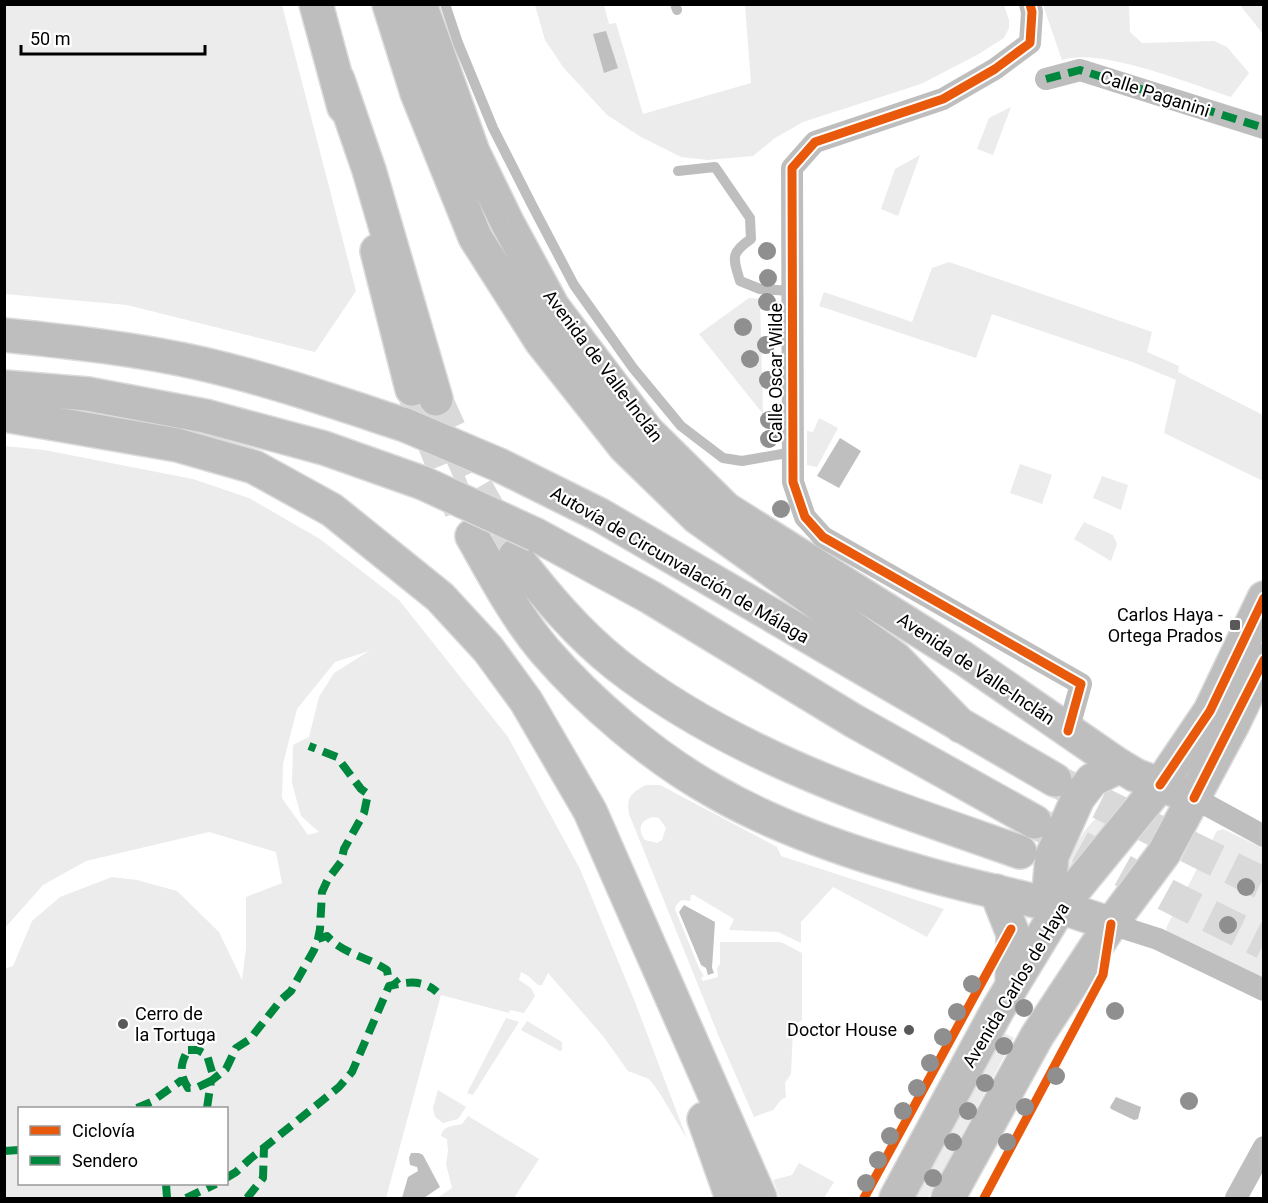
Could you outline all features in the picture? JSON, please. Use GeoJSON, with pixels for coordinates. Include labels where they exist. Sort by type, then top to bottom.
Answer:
{"type":"FeatureCollection","features":[{"type":"Feature","properties":{"kind":"main road"},"geometry":{"type":"LineString","coordinates":[[316,4],[338,80],[369,170],[424,394]]}},
{"type":"Feature","properties":{"kind":"main road"},"geometry":{"type":"LineString","coordinates":[[389,4],[417,93],[475,237],[541,341],[625,447],[697,517],[896,659],[961,726]]}},
{"type":"Feature","properties":{"kind":"main road","name":"Avenida de Valle-Inclán"},"geometry":{"type":"LineString","coordinates":[[420,4],[473,152],[507,222],[553,308],[647,430],[726,509],[955,652],[1140,782],[1194,798]]}},
{"type":"Feature","properties":{"kind":"main road","name":"Autovía de Circunvalación de Málaga"},"geometry":{"type":"LineString","coordinates":[[4,335],[87,343],[203,364],[312,394],[405,425],[499,465],[600,515],[1055,780]]}},
{"type":"Feature","properties":{"kind":"main road"},"geometry":{"type":"LineString","coordinates":[[4,387],[88,394],[206,416],[324,448],[423,483],[525,545],[650,597],[854,721],[1035,822]]}},
{"type":"Feature","properties":{"kind":"main road"},"geometry":{"type":"LineString","coordinates":[[4,415],[177,445],[254,467],[332,510],[440,597],[488,649],[526,701],[590,811],[760,1198]]}},
{"type":"Feature","properties":{"kind":"main road"},"geometry":{"type":"LineString","coordinates":[[472,536],[509,600],[544,650],[586,694],[640,742],[703,784],[790,828],[906,868],[1060,907],[1111,924]]}},
{"type":"Feature","properties":{"kind":"main road"},"geometry":{"type":"LineString","coordinates":[[525,545],[558,611],[616,664],[676,707],[750,747],[828,782],[1020,852]]}},
{"type":"Feature","properties":{"kind":"main road","name":"Avenida Carlos de Haya"},"geometry":{"type":"LineString","coordinates":[[896,1198],[1012,985],[1140,782],[1210,711],[1263,598]]}},
{"type":"Feature","properties":{"kind":"main road"},"geometry":{"type":"LineString","coordinates":[[948,1198],[1037,1036],[1111,924],[1164,853],[1263,660]]}},
{"type":"Feature","properties":{"kind":"main road"},"geometry":{"type":"LineString","coordinates":[[1060,907],[1049,891],[1052,856],[1078,798],[1092,780],[1140,782],[1147,821],[1111,924]]}},
{"type":"Feature","properties":{"kind":"main road"},"geometry":{"type":"LineString","coordinates":[[996,891],[1013,934],[1012,985]]}},
{"type":"Feature","properties":{"kind":"main road"},"geometry":{"type":"LineString","coordinates":[[696,1052],[704,1121],[732,1198]]}},
{"type":"Feature","properties":{"kind":"street","name":"Calle Oscar Wilde"},"geometry":{"type":"LineString","coordinates":[[1030,4],[1032,12],[1030,43],[995,69],[943,99],[815,142],[792,168],[793,482],[805,517],[823,537],[1081,684],[1068,730]]}},
{"type":"Feature","properties":{"kind":"street","name":"Calle Paganini"},"geometry":{"type":"LineString","coordinates":[[1046,79],[1080,70],[1263,128]]}},
{"type":"Feature","properties":{"kind":"street"},"geometry":{"type":"LineString","coordinates":[[1194,798],[1263,836]]}},
{"type":"Feature","properties":{"kind":"street"},"geometry":{"type":"LineString","coordinates":[[1111,924],[1158,939],[1263,990]]}},
{"type":"Feature","properties":{"kind":"street"},"geometry":{"type":"LineString","coordinates":[[1236,1198],[1263,1147]]}},
{"type":"Feature","properties":{"kind":"lane"},"geometry":{"type":"LineString","coordinates":[[445,4],[458,43],[493,128],[532,205],[574,285],[633,368],[681,426],[723,458],[742,461],[793,453]]}},
{"type":"Feature","properties":{"kind":"lane"},"geometry":{"type":"LineString","coordinates":[[678,171],[715,167],[750,218],[751,238],[738,247],[734,260],[740,280],[760,289],[792,291]]}},
{"type":"Feature","properties":{"kind":"shaded area"},"geometry":{"type":"Polygon","coordinates":[[[4,5],[282,5],[356,291],[315,352],[127,305],[5,294],[4,5]]]}},
{"type":"Feature","properties":{"kind":"shaded area"},"geometry":{"type":"Polygon","coordinates":[[[535,5],[604,5],[609,24],[616,23],[643,114],[751,83],[745,5],[1004,5],[1009,28],[1004,38],[921,84],[803,122],[775,138],[753,156],[708,160],[681,157],[641,137],[607,115],[563,67],[545,40],[535,5]]]}},
{"type":"Feature","properties":{"kind":"shaded area"},"geometry":{"type":"Polygon","coordinates":[[[1043,5],[1129,5],[1130,32],[1142,43],[1214,41],[1227,47],[1249,73],[1231,97],[1170,76],[1122,63],[1079,57],[1062,60],[1043,5]]]}},
{"type":"Feature","properties":{"kind":"shaded area"},"geometry":{"type":"Polygon","coordinates":[[[1240,5],[1263,5],[1263,34],[1240,5]]]}},
{"type":"Feature","properties":{"kind":"shaded area"},"geometry":{"type":"Polygon","coordinates":[[[606,31],[618,68],[604,73],[593,34],[606,31]]]}},
{"type":"Feature","properties":{"kind":"shaded area"},"geometry":{"type":"Polygon","coordinates":[[[1011,107],[993,155],[977,149],[989,118],[1011,107]]]}},
{"type":"Feature","properties":{"kind":"shaded area"},"geometry":{"type":"Polygon","coordinates":[[[920,155],[898,216],[881,209],[895,169],[920,155]]]}},
{"type":"Feature","properties":{"kind":"shaded area"},"geometry":{"type":"Polygon","coordinates":[[[949,262],[1152,332],[1147,352],[1179,366],[1178,372],[1263,415],[1263,481],[1164,433],[1176,380],[1135,363],[992,314],[976,358],[819,306],[824,292],[912,322],[932,268],[949,262]]]}},
{"type":"Feature","properties":{"kind":"shaded area"},"geometry":{"type":"Polygon","coordinates":[[[749,298],[760,299],[763,414],[699,334],[749,298]]]}},
{"type":"Feature","properties":{"kind":"shaded area"},"geometry":{"type":"Polygon","coordinates":[[[819,418],[838,428],[817,467],[807,465],[807,431],[813,432],[819,418]]]}},
{"type":"Feature","properties":{"kind":"shaded area"},"geometry":{"type":"Polygon","coordinates":[[[840,438],[861,451],[839,488],[817,476],[840,438]]]}},
{"type":"Feature","properties":{"kind":"shaded area"},"geometry":{"type":"Polygon","coordinates":[[[5,446],[44,450],[193,479],[249,498],[320,539],[399,600],[508,737],[580,869],[635,1002],[687,1139],[649,1079],[628,1071],[603,1036],[548,973],[542,985],[538,985],[521,972],[519,980],[531,988],[535,996],[524,1013],[510,1010],[509,1013],[441,995],[386,1198],[5,1198],[5,969],[13,966],[32,921],[60,897],[112,877],[137,880],[177,891],[219,932],[242,980],[246,948],[246,897],[282,883],[276,852],[209,832],[86,861],[43,885],[5,928],[5,446]],[[369,651],[335,662],[297,709],[283,764],[282,798],[308,835],[319,832],[301,816],[292,783],[293,745],[309,737],[319,697],[334,673],[369,651]]]}},
{"type":"Feature","properties":{"kind":"shaded area"},"geometry":{"type":"Polygon","coordinates":[[[1020,464],[1052,475],[1042,504],[1010,493],[1020,464]]]}},
{"type":"Feature","properties":{"kind":"shaded area"},"geometry":{"type":"Polygon","coordinates":[[[1102,476],[1128,485],[1121,510],[1093,498],[1102,476]]]}},
{"type":"Feature","properties":{"kind":"shaded area"},"geometry":{"type":"Polygon","coordinates":[[[1084,522],[1113,535],[1117,544],[1111,561],[1074,539],[1084,522]]]}},
{"type":"Feature","properties":{"kind":"shaded area"},"geometry":{"type":"Polygon","coordinates":[[[646,785],[660,785],[777,847],[781,856],[944,909],[927,937],[833,887],[801,922],[801,943],[778,932],[729,930],[734,919],[694,895],[691,895],[690,901],[682,900],[677,904],[675,909],[704,976],[701,978],[703,981],[718,977],[720,942],[781,942],[802,953],[802,1020],[793,1030],[791,1074],[785,1083],[786,1097],[773,1110],[754,1117],[719,1037],[629,814],[629,799],[633,793],[646,785]],[[649,818],[641,826],[641,833],[645,840],[657,843],[662,840],[666,828],[659,818],[649,818]]]}},
{"type":"Feature","properties":{"kind":"shaded area"},"geometry":{"type":"Polygon","coordinates":[[[1099,816],[1110,818],[1066,874],[1078,842],[1099,816]]]}},
{"type":"Feature","properties":{"kind":"shaded area"},"geometry":{"type":"Polygon","coordinates":[[[1223,829],[1263,848],[1263,980],[1166,932],[1167,926],[1217,831],[1223,829]]]}},
{"type":"Feature","properties":{"kind":"shaded area"},"geometry":{"type":"Polygon","coordinates":[[[684,905],[715,922],[712,968],[714,973],[708,975],[706,968],[701,965],[679,912],[684,905]]]}},
{"type":"Feature","properties":{"kind":"shaded area"},"geometry":{"type":"Polygon","coordinates":[[[506,1018],[519,1022],[473,1095],[467,1093],[506,1018]]]}},
{"type":"Feature","properties":{"kind":"shaded area"},"geometry":{"type":"Polygon","coordinates":[[[527,1021],[562,1042],[562,1050],[521,1030],[527,1021]]]}},
{"type":"Feature","properties":{"kind":"shaded area"},"geometry":{"type":"Polygon","coordinates":[[[1004,1033],[1014,1038],[928,1198],[914,1198],[1004,1033]]]}},
{"type":"Feature","properties":{"kind":"shaded area"},"geometry":{"type":"Polygon","coordinates":[[[438,1090],[466,1107],[458,1119],[443,1123],[435,1117],[433,1108],[438,1090]]]}},
{"type":"Feature","properties":{"kind":"shaded area"},"geometry":{"type":"Polygon","coordinates":[[[1116,1097],[1141,1107],[1138,1119],[1134,1120],[1111,1109],[1116,1097]]]}},
{"type":"Feature","properties":{"kind":"shaded area"},"geometry":{"type":"Polygon","coordinates":[[[468,1116],[539,1159],[514,1198],[437,1198],[452,1188],[446,1164],[447,1139],[441,1136],[442,1133],[449,1127],[462,1124],[468,1116]]]}},
{"type":"Feature","properties":{"kind":"shaded area"},"geometry":{"type":"Polygon","coordinates":[[[411,1153],[423,1155],[440,1187],[424,1198],[402,1198],[408,1177],[418,1171],[417,1167],[410,1165],[411,1153]]]}},
{"type":"Feature","properties":{"kind":"shaded area"},"geometry":{"type":"Polygon","coordinates":[[[799,1163],[834,1182],[824,1198],[780,1198],[773,1180],[792,1175],[799,1163]]]}},
{"type":"Feature","properties":{"kind":"tunnel"},"geometry":{"type":"LineString","coordinates":[[412,389],[464,518]]}},
{"type":"Feature","properties":{"kind":"tunnel"},"geometry":{"type":"LineString","coordinates":[[436,399],[475,485],[515,556]]}},
{"type":"Feature","properties":{"kind":"tunnel"},"geometry":{"type":"LineString","coordinates":[[1056,781],[1264,884]]}},
{"type":"Feature","properties":{"kind":"tunnel"},"geometry":{"type":"LineString","coordinates":[[1037,823],[1167,895],[1264,943]]}},
{"type":"Feature","properties":{"kind":"marked path"},"geometry":{"type":"LineString","coordinates":[[1046,79],[1080,70],[1264,128]]}},
{"type":"Feature","properties":{"kind":"marked path"},"geometry":{"type":"LineString","coordinates":[[207,1107],[211,1081],[226,1069],[236,1048],[250,1039],[291,991],[314,950],[320,929],[322,892],[328,879],[341,862],[344,849],[364,813],[368,794],[361,789],[337,757],[309,746]]}},
{"type":"Feature","properties":{"kind":"marked path"},"geometry":{"type":"LineString","coordinates":[[318,939],[327,936],[340,947],[387,970],[388,976],[398,984]]}},
{"type":"Feature","properties":{"kind":"marked path"},"geometry":{"type":"LineString","coordinates":[[228,1177],[339,1087],[352,1072],[389,986],[420,983],[437,992]]}},
{"type":"Feature","properties":{"kind":"marked path"},"geometry":{"type":"LineString","coordinates":[[188,1050],[198,1050],[207,1055],[212,1072],[211,1081],[198,1087],[188,1088],[182,1069],[188,1050]]}},
{"type":"Feature","properties":{"kind":"marked path"},"geometry":{"type":"LineString","coordinates":[[139,1107],[151,1102],[182,1080]]}},
{"type":"Feature","properties":{"kind":"marked path"},"geometry":{"type":"LineString","coordinates":[[247,1198],[263,1178],[264,1147]]}},
{"type":"Feature","properties":{"kind":"marked path"},"geometry":{"type":"LineString","coordinates":[[4,1151],[18,1150]]}},
{"type":"Feature","properties":{"kind":"marked path"},"geometry":{"type":"LineString","coordinates":[[166,1185],[167,1198]]}},
{"type":"Feature","properties":{"kind":"marked path"},"geometry":{"type":"LineString","coordinates":[[186,1198],[214,1185]]}},
{"type":"Feature","properties":{"kind":"cycle path"},"geometry":{"type":"LineString","coordinates":[[1030,4],[1032,12],[1030,43],[995,69],[943,99],[815,142],[792,168],[793,482],[805,517],[823,537],[1081,684],[1068,731]]}},
{"type":"Feature","properties":{"kind":"cycle path"},"geometry":{"type":"LineString","coordinates":[[1160,785],[1210,711],[1264,598]]}},
{"type":"Feature","properties":{"kind":"cycle path"},"geometry":{"type":"LineString","coordinates":[[1194,798],[1264,660]]}},
{"type":"Feature","properties":{"kind":"cycle path"},"geometry":{"type":"LineString","coordinates":[[984,1198],[1103,975],[1111,924]]}},
{"type":"Feature","properties":{"kind":"cycle path"},"geometry":{"type":"LineString","coordinates":[[864,1198],[1011,929]]}},
{"type":"Feature","properties":{"kind":"place","name":"Carlos Haya - Ortega Prados"},"geometry":{"type":"Point","coordinates":[1235,625]}},
{"type":"Feature","properties":{"kind":"place","name":"Cerro de la Tortuga"},"geometry":{"type":"Point","coordinates":[123,1024]}},
{"type":"Feature","properties":{"kind":"place","name":"Doctor House"},"geometry":{"type":"Point","coordinates":[909,1030]}}]}
